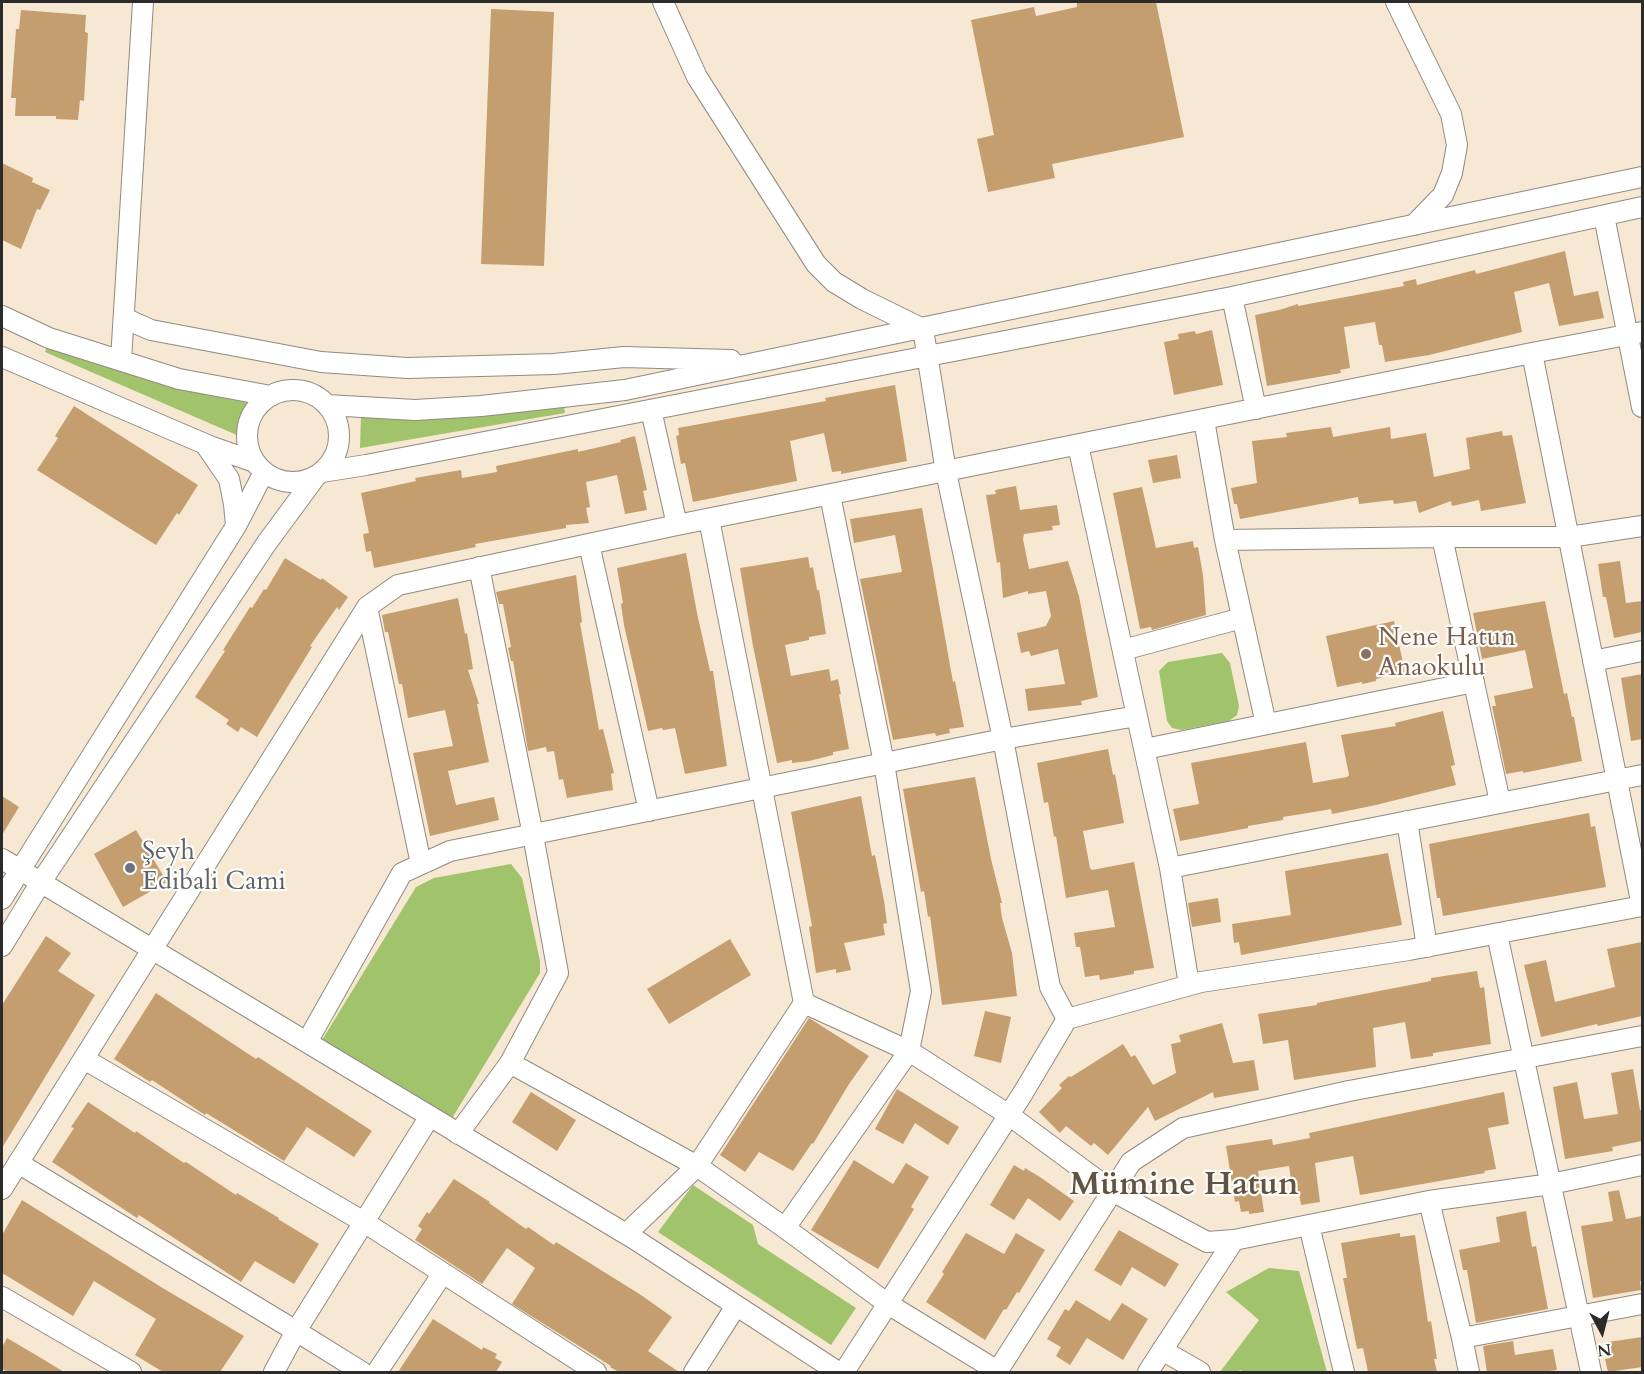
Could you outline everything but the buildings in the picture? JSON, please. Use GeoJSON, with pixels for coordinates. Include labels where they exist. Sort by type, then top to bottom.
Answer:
{"type":"FeatureCollection","features":[{"type":"Feature","properties":{"kind":"street"},"geometry":{"type":"LineString","coordinates":[[121,360],[143,2]]}},
{"type":"Feature","properties":{"kind":"street"},"geometry":{"type":"LineString","coordinates":[[663,2],[702,85],[816,264],[834,282],[862,299],[922,329]]}},
{"type":"Feature","properties":{"kind":"street"},"geometry":{"type":"LineString","coordinates":[[1396,2],[1451,114],[1457,146],[1452,173],[1443,195],[1414,225]]}},
{"type":"Feature","properties":{"kind":"street"},"geometry":{"type":"LineString","coordinates":[[327,405],[415,410],[481,406],[625,390],[1642,177]]}},
{"type":"Feature","properties":{"kind":"street"},"geometry":{"type":"LineString","coordinates":[[2,357],[259,467],[276,479],[303,482],[319,474],[1232,297],[1642,207]]}},
{"type":"Feature","properties":{"kind":"street"},"geometry":{"type":"LineString","coordinates":[[1604,216],[1636,334],[1642,407]]}},
{"type":"Feature","properties":{"kind":"street"},"geometry":{"type":"LineString","coordinates":[[1232,297],[1256,409]]}},
{"type":"Feature","properties":{"kind":"street"},"geometry":{"type":"LineString","coordinates":[[2,316],[49,338],[179,379],[271,396],[289,391],[303,391],[316,396],[327,405],[335,416],[339,430],[339,444],[335,457],[319,474],[266,544],[41,882],[2,946]]}},
{"type":"Feature","properties":{"kind":"street"},"geometry":{"type":"LineString","coordinates":[[124,318],[151,330],[321,362],[396,367],[554,364],[624,357],[764,362]]}},
{"type":"Feature","properties":{"kind":"street"},"geometry":{"type":"LineString","coordinates":[[922,329],[946,472],[1002,739],[1050,987],[1067,1018]]}},
{"type":"Feature","properties":{"kind":"street"},"geometry":{"type":"LineString","coordinates":[[2,1186],[153,950],[367,607],[398,585],[677,525],[1636,334]]}},
{"type":"Feature","properties":{"kind":"street"},"geometry":{"type":"LineString","coordinates":[[844,1372],[1009,1115],[1067,1018],[1189,986],[1427,947],[1642,906],[1532,353]]}},
{"type":"Feature","properties":{"kind":"street"},"geometry":{"type":"LineString","coordinates":[[259,467],[249,450],[247,436],[249,423],[255,411],[271,396]]}},
{"type":"Feature","properties":{"kind":"street"},"geometry":{"type":"LineString","coordinates":[[651,410],[677,525]]}},
{"type":"Feature","properties":{"kind":"street"},"geometry":{"type":"LineString","coordinates":[[1204,420],[1225,540],[1266,724]]}},
{"type":"Feature","properties":{"kind":"street"},"geometry":{"type":"LineString","coordinates":[[205,444],[229,479],[236,526]]}},
{"type":"Feature","properties":{"kind":"street"},"geometry":{"type":"LineString","coordinates":[[1078,445],[1170,868],[1189,986]]}},
{"type":"Feature","properties":{"kind":"street"},"geometry":{"type":"LineString","coordinates":[[2,899],[236,526],[259,467]]}},
{"type":"Feature","properties":{"kind":"street"},"geometry":{"type":"LineString","coordinates":[[785,1228],[909,1051],[921,991],[884,763],[830,495]]}},
{"type":"Feature","properties":{"kind":"street"},"geometry":{"type":"LineString","coordinates":[[626,1234],[697,1167],[804,1003],[709,519]]}},
{"type":"Feature","properties":{"kind":"street"},"geometry":{"type":"LineString","coordinates":[[1225,540],[1569,537],[1642,526]]}},
{"type":"Feature","properties":{"kind":"street"},"geometry":{"type":"LineString","coordinates":[[1442,537],[1500,802]]}},
{"type":"Feature","properties":{"kind":"street"},"geometry":{"type":"LineString","coordinates":[[589,544],[649,811]]}},
{"type":"Feature","properties":{"kind":"street"},"geometry":{"type":"LineString","coordinates":[[458,1134],[510,1064],[558,973],[533,835],[479,567]]}},
{"type":"Feature","properties":{"kind":"street"},"geometry":{"type":"LineString","coordinates":[[367,607],[421,864]]}},
{"type":"Feature","properties":{"kind":"street"},"geometry":{"type":"LineString","coordinates":[[1123,650],[1242,618]]}},
{"type":"Feature","properties":{"kind":"street"},"geometry":{"type":"LineString","coordinates":[[1593,662],[1642,651]]}},
{"type":"Feature","properties":{"kind":"street"},"geometry":{"type":"LineString","coordinates":[[1145,749],[1474,682]]}},
{"type":"Feature","properties":{"kind":"street"},"geometry":{"type":"LineString","coordinates":[[307,1042],[402,873],[450,851],[1002,739],[1137,716]]}},
{"type":"Feature","properties":{"kind":"street"},"geometry":{"type":"LineString","coordinates":[[1170,868],[1642,775]]}},
{"type":"Feature","properties":{"kind":"street"},"geometry":{"type":"LineString","coordinates":[[1407,821],[1427,947]]}},
{"type":"Feature","properties":{"kind":"street"},"geometry":{"type":"LineString","coordinates":[[2,859],[626,1234],[838,1372]]}},
{"type":"Feature","properties":{"kind":"street"},"geometry":{"type":"LineString","coordinates":[[1497,934],[1591,1372]]}},
{"type":"Feature","properties":{"kind":"street"},"geometry":{"type":"LineString","coordinates":[[804,1003],[909,1051],[1009,1115],[1112,1191],[1207,1242],[1234,1240],[1429,1201],[1551,1184],[1642,1165]]}},
{"type":"Feature","properties":{"kind":"street"},"geometry":{"type":"LineString","coordinates":[[510,1064],[697,1167],[888,1304],[998,1372],[1131,1162],[1183,1128],[1349,1090],[1642,1036]]}},
{"type":"Feature","properties":{"kind":"street"},"geometry":{"type":"LineString","coordinates":[[84,1059],[364,1222],[596,1372]]}},
{"type":"Feature","properties":{"kind":"street"},"geometry":{"type":"LineString","coordinates":[[274,1372],[296,1331],[429,1116]]}},
{"type":"Feature","properties":{"kind":"street"},"geometry":{"type":"LineString","coordinates":[[18,1164],[362,1372]]}},
{"type":"Feature","properties":{"kind":"street"},"geometry":{"type":"LineString","coordinates":[[1429,1201],[1469,1372]]}},
{"type":"Feature","properties":{"kind":"street"},"geometry":{"type":"LineString","coordinates":[[1309,1225],[1344,1372]]}},
{"type":"Feature","properties":{"kind":"street"},"geometry":{"type":"LineString","coordinates":[[1148,1372],[1234,1240]]}},
{"type":"Feature","properties":{"kind":"street"},"geometry":{"type":"LineString","coordinates":[[376,1372],[443,1273]]}},
{"type":"Feature","properties":{"kind":"street"},"geometry":{"type":"LineString","coordinates":[[2,1297],[131,1372]]}},
{"type":"Feature","properties":{"kind":"street"},"geometry":{"type":"LineString","coordinates":[[1462,1338],[1642,1304]]}},
{"type":"Feature","properties":{"kind":"street"},"geometry":{"type":"LineString","coordinates":[[694,1372],[736,1306]]}},
{"type":"Feature","properties":{"kind":"street"},"geometry":{"type":"LineString","coordinates":[[1162,1350],[1200,1372]]}},
{"type":"Feature","properties":{"kind":"green space"},"geometry":{"type":"Polygon","coordinates":[[[48,344],[142,377],[248,403],[239,436],[45,352],[48,344]]]}},
{"type":"Feature","properties":{"kind":"green space"},"geometry":{"type":"Polygon","coordinates":[[[564,406],[565,413],[360,448],[361,415],[410,418],[473,416],[564,406]]]}},
{"type":"Feature","properties":{"kind":"green space"},"geometry":{"type":"Polygon","coordinates":[[[1222,653],[1230,663],[1239,706],[1237,715],[1229,721],[1182,730],[1172,728],[1167,721],[1159,671],[1168,662],[1222,653]]]}},
{"type":"Feature","properties":{"kind":"green space"},"geometry":{"type":"Polygon","coordinates":[[[511,864],[522,878],[540,961],[540,973],[451,1120],[322,1040],[416,887],[434,878],[511,864]]]}},
{"type":"Feature","properties":{"kind":"green space"},"geometry":{"type":"Polygon","coordinates":[[[693,1185],[753,1225],[758,1244],[856,1308],[831,1345],[658,1232],[693,1185]]]}},
{"type":"Feature","properties":{"kind":"green space"},"geometry":{"type":"Polygon","coordinates":[[[1269,1268],[1299,1271],[1327,1372],[1245,1372],[1240,1370],[1220,1372],[1259,1320],[1226,1292],[1269,1268]]]}},
{"type":"Feature","properties":{"kind":"place","name":"Nene Hatun Anaokulu"},"geometry":{"type":"Point","coordinates":[1366,654]}},
{"type":"Feature","properties":{"kind":"place","name":"Şeyh Edibali Cami"},"geometry":{"type":"Point","coordinates":[130,868]}},
{"type":"Feature","properties":{"kind":"district","name":"Mümine Hatun"},"geometry":{"type":"Point","coordinates":[1184,1187]}}]}
